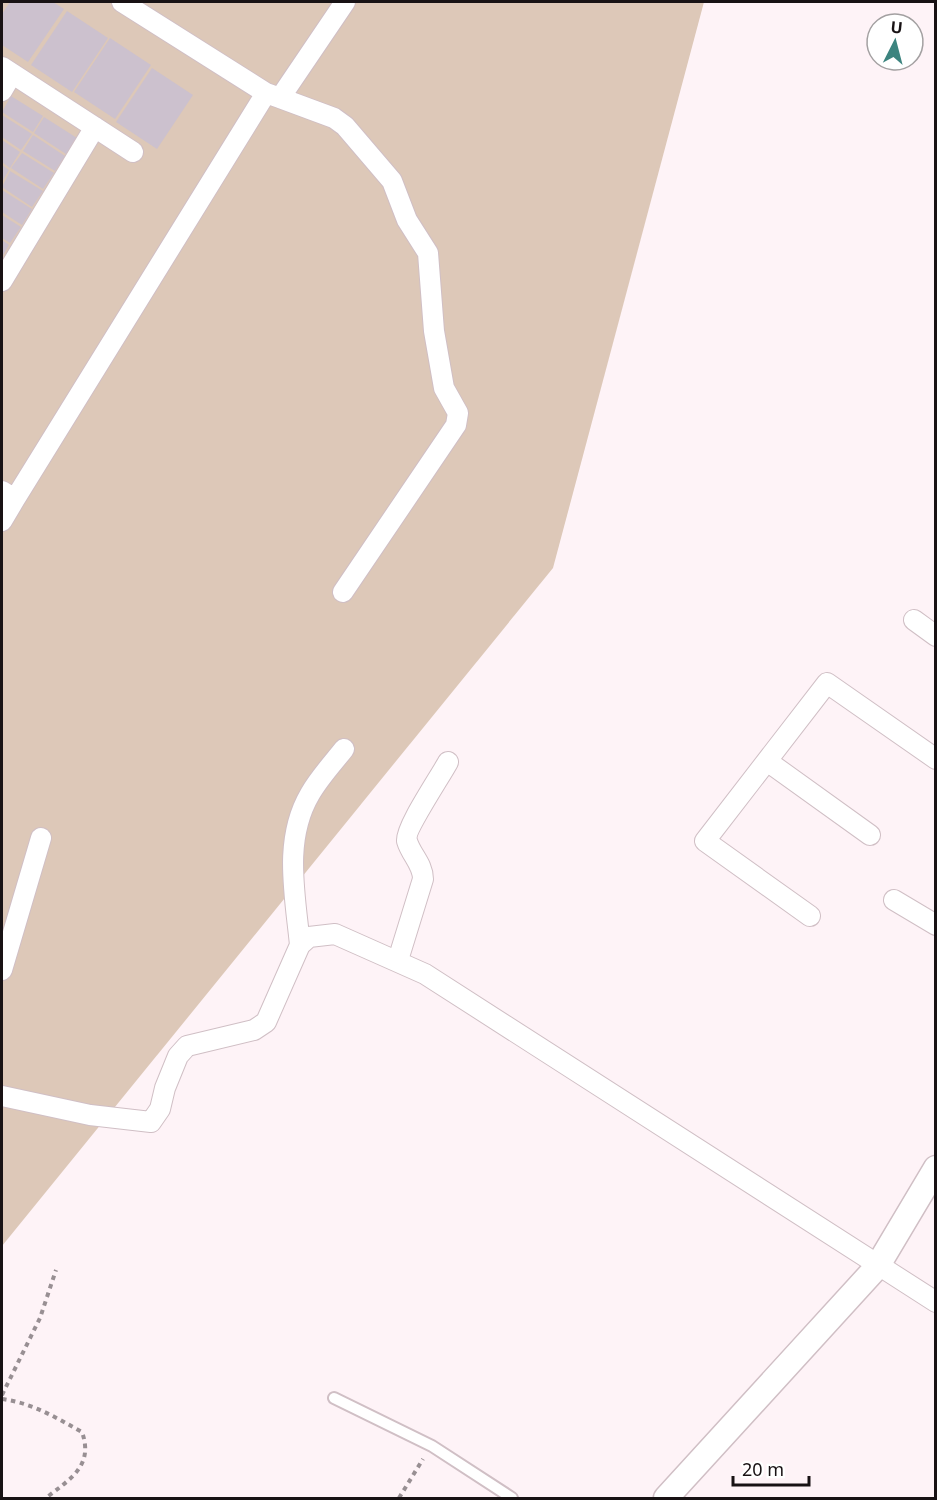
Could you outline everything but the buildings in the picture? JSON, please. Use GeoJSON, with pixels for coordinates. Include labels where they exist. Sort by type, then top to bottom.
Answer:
{"type":"FeatureCollection","features":[{"type":"Feature","properties":{"kind":"street"},"geometry":{"type":"LineString","coordinates":[[122,2],[273,96],[334,118],[345,126],[392,181],[407,220],[428,253],[435,331],[444,388],[458,413],[456,425],[343,592]]}},
{"type":"Feature","properties":{"kind":"street"},"geometry":{"type":"LineString","coordinates":[[2,521],[8,495],[273,96],[345,2]]}},
{"type":"Feature","properties":{"kind":"street"},"geometry":{"type":"LineString","coordinates":[[2,91],[7,71],[133,152]]}},
{"type":"Feature","properties":{"kind":"street"},"geometry":{"type":"LineString","coordinates":[[2,281],[95,127]]}},
{"type":"Feature","properties":{"kind":"street"},"geometry":{"type":"LineString","coordinates":[[914,620],[936,636]]}},
{"type":"Feature","properties":{"kind":"street"},"geometry":{"type":"LineString","coordinates":[[810,916],[705,841],[827,683],[936,759]]}},
{"type":"Feature","properties":{"kind":"street"},"geometry":{"type":"LineString","coordinates":[[300,945],[292,876],[294,838],[299,817],[309,796],[344,748]]}},
{"type":"Feature","properties":{"kind":"street"},"geometry":{"type":"LineString","coordinates":[[767,761],[870,835]]}},
{"type":"Feature","properties":{"kind":"street"},"geometry":{"type":"LineString","coordinates":[[398,960],[423,879],[423,869],[406,838],[408,828],[437,784],[448,762]]}},
{"type":"Feature","properties":{"kind":"street"},"geometry":{"type":"LineString","coordinates":[[2,970],[42,838]]}},
{"type":"Feature","properties":{"kind":"street"},"geometry":{"type":"LineString","coordinates":[[894,900],[936,925]]}},
{"type":"Feature","properties":{"kind":"street"},"geometry":{"type":"LineString","coordinates":[[2,1096],[90,1115],[150,1122],[160,1109],[165,1088],[178,1056],[187,1046],[254,1030],[267,1022],[300,945],[309,937],[335,933],[425,974],[877,1267],[936,1302]]}},
{"type":"Feature","properties":{"kind":"street"},"geometry":{"type":"LineString","coordinates":[[666,1498],[877,1267],[936,1168]]}},
{"type":"Feature","properties":{"kind":"lane"},"geometry":{"type":"LineString","coordinates":[[334,1398],[432,1446],[512,1498]]}},
{"type":"Feature","properties":{"kind":"path"},"geometry":{"type":"LineString","coordinates":[[46,1498],[74,1476],[81,1466],[87,1445],[82,1432],[44,1411],[20,1401],[2,1397],[40,1317],[56,1270]]}},
{"type":"Feature","properties":{"kind":"path"},"geometry":{"type":"LineString","coordinates":[[399,1498],[432,1446]]}},
{"type":"Feature","properties":{"kind":"shaded area"},"geometry":{"type":"Polygon","coordinates":[[[2,2],[704,2],[553,568],[2,1246],[2,2]]]}}]}
